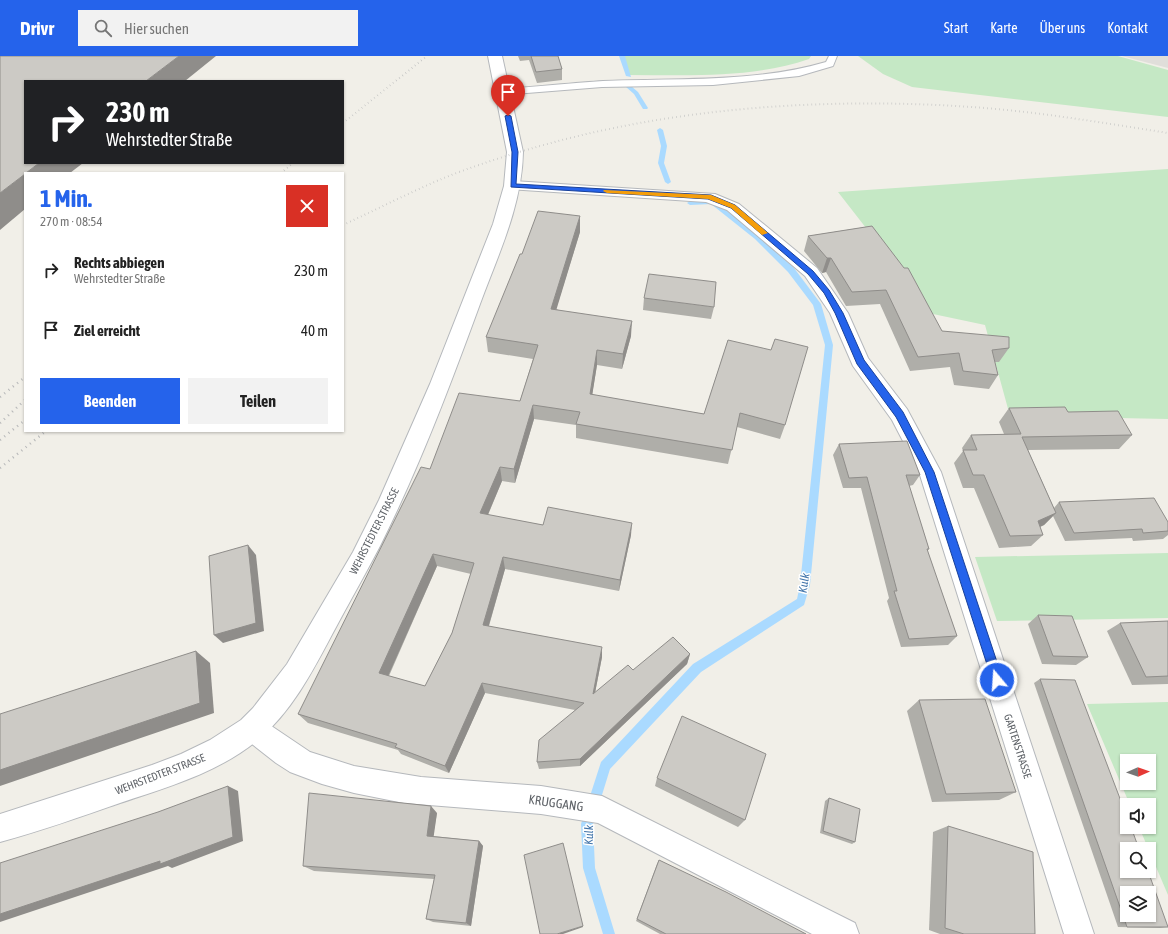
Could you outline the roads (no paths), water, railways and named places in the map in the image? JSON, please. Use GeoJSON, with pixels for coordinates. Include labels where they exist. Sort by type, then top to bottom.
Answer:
{"type":"FeatureCollection","features":[{"type":"Feature","properties":{"kind":"street","name":"WEHRSTEDTER STRASSE"},"geometry":{"type":"LineString","coordinates":[[0,828],[36,819],[198,761],[225,747],[252,728],[282,693],[314,643],[376,530],[444,377],[494,243],[513,186],[515,152],[495,56]]}},
{"type":"Feature","properties":{"kind":"street","name":"GARTENSTRASSE"},"geometry":{"type":"LineString","coordinates":[[513,186],[709,197],[733,206],[811,272],[839,313],[860,362],[900,414],[930,472],[1079,934]]}},
{"type":"Feature","properties":{"kind":"street","name":"KRUGGANG"},"geometry":{"type":"LineString","coordinates":[[252,728],[306,764],[360,781],[436,793],[545,799],[588,807],[844,934]]}},
{"type":"Feature","properties":{"kind":"lane"},"geometry":{"type":"LineString","coordinates":[[503,92],[602,84],[713,82],[799,73],[830,64],[833,56]]}},
{"type":"Feature","properties":{"kind":"waterway","name":"Kulk"},"geometry":{"type":"LineString","coordinates":[[622,56],[629,76]]}},
{"type":"Feature","properties":{"kind":"waterway","name":"Kulk"},"geometry":{"type":"LineString","coordinates":[[629,87],[636,93],[645,108]]}},
{"type":"Feature","properties":{"kind":"waterway","name":"Kulk"},"geometry":{"type":"LineString","coordinates":[[660,130],[664,146],[661,163],[668,182]]}},
{"type":"Feature","properties":{"kind":"waterway","name":"Kulk"},"geometry":{"type":"LineString","coordinates":[[609,934],[589,868],[587,824],[605,766],[697,668],[801,602],[805,585],[829,345],[817,304],[791,270],[757,237],[712,202],[690,203]]}},
{"type":"Feature","properties":{"kind":"railway"},"geometry":{"type":"LineString","coordinates":[[344,122],[427,56]]}},
{"type":"Feature","properties":{"kind":"railway"},"geometry":{"type":"LineString","coordinates":[[344,225],[403,196],[463,170],[540,146],[591,133],[642,123],[747,109],[799,105],[852,104],[957,106],[1010,110],[1168,133]]}},
{"type":"Feature","properties":{"kind":"railway"},"geometry":{"type":"LineString","coordinates":[[282,172],[292,164]]}},
{"type":"Feature","properties":{"kind":"railway"},"geometry":{"type":"LineString","coordinates":[[0,397],[24,378]]}},
{"type":"Feature","properties":{"kind":"railway"},"geometry":{"type":"LineString","coordinates":[[0,423],[24,401]]}},
{"type":"Feature","properties":{"kind":"railway"},"geometry":{"type":"LineString","coordinates":[[0,440],[24,421]]}},
{"type":"Feature","properties":{"kind":"railway"},"geometry":{"type":"LineString","coordinates":[[0,468],[45,432]]}}]}
